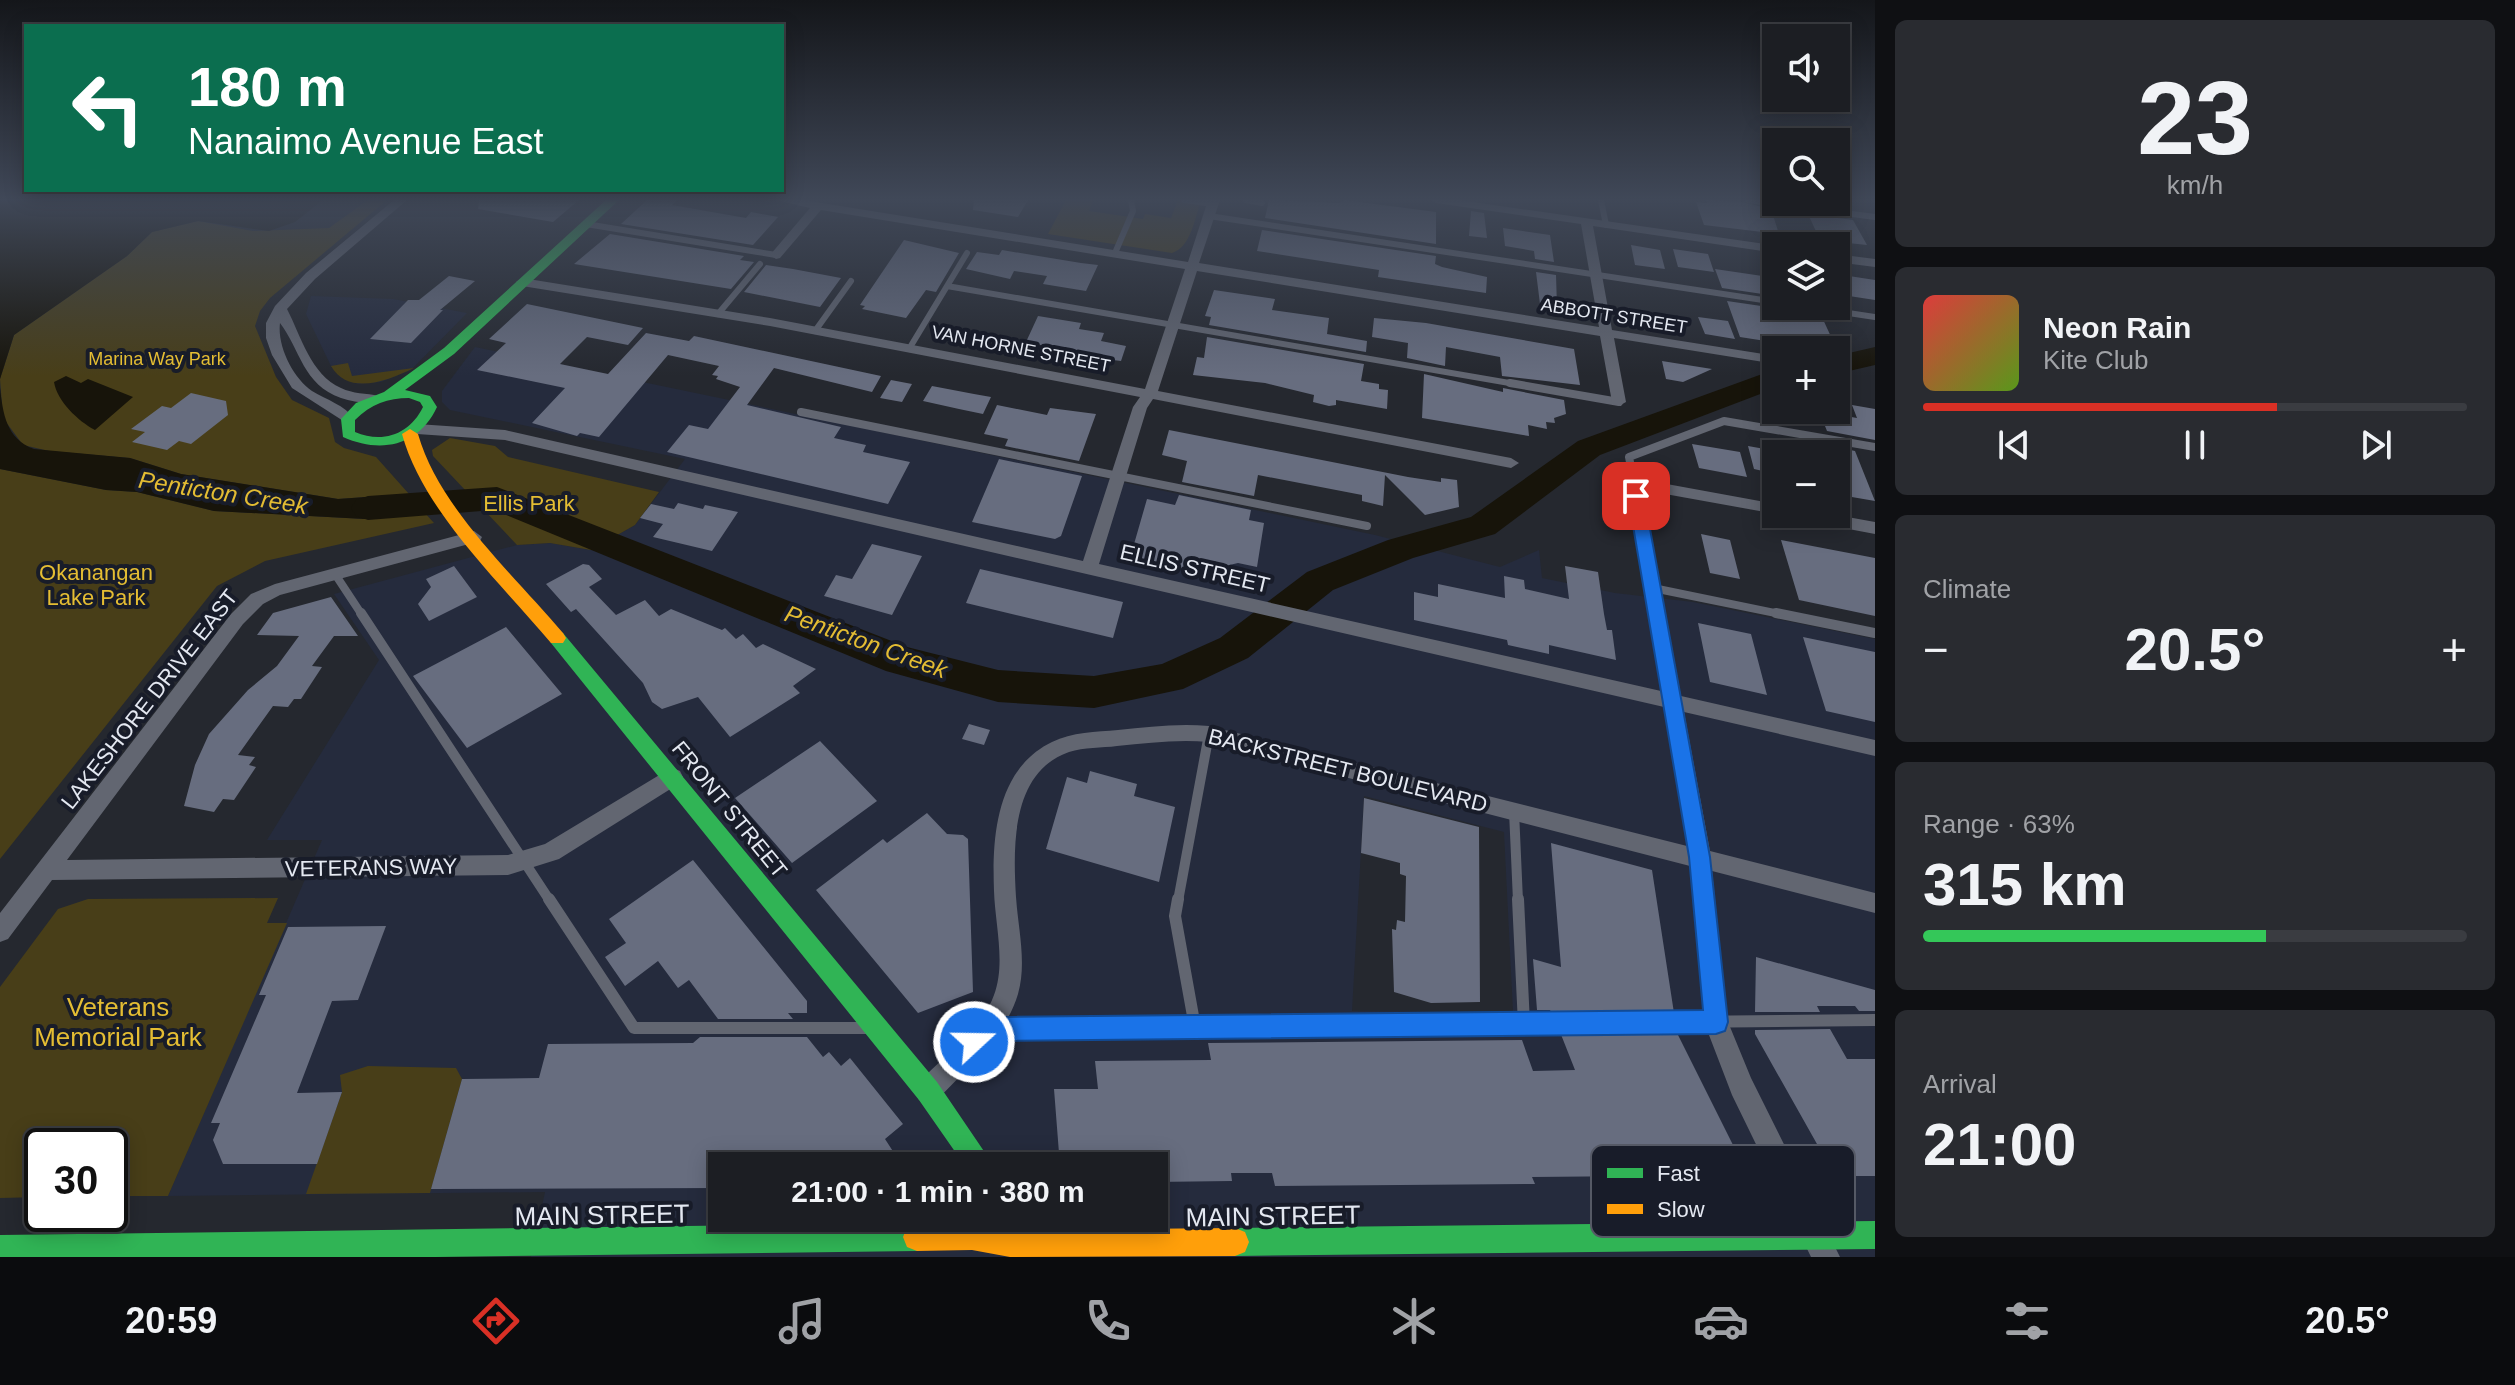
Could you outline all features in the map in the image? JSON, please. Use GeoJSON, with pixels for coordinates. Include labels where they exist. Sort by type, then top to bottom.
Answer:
{"type":"FeatureCollection","features":[{"type":"Feature","properties":{"kind":"street"},"geometry":{"type":"LineString","coordinates":[[333,259],[295,291],[280,309],[272,331],[294,380],[348,419],[449,351],[548,259]]}},
{"type":"Feature","properties":{"kind":"street","name":"ABBOTT STREET"},"geometry":{"type":"LineString","coordinates":[[1149,259],[1762,358]]}},
{"type":"Feature","properties":{"kind":"street"},"geometry":{"type":"LineString","coordinates":[[1089,569],[1140,407],[1150,394],[1195,259]]}},
{"type":"Feature","properties":{"kind":"street"},"geometry":{"type":"LineString","coordinates":[[1592,259],[1619,402]]}},
{"type":"Feature","properties":{"kind":"street"},"geometry":{"type":"LineString","coordinates":[[1850,260],[1875,263]]}},
{"type":"Feature","properties":{"kind":"street","name":"VAN HORNE STREET"},"geometry":{"type":"LineString","coordinates":[[522,282],[815,331],[1511,463]]}},
{"type":"Feature","properties":{"kind":"street"},"geometry":{"type":"LineString","coordinates":[[280,309],[318,382],[346,396],[411,394],[428,406]]}},
{"type":"Feature","properties":{"kind":"street"},"geometry":{"type":"LineString","coordinates":[[374,443],[414,431],[428,406],[449,351]]}},
{"type":"Feature","properties":{"kind":"street","name":"ELLIS STREET"},"geometry":{"type":"LineString","coordinates":[[428,406],[495,428],[505,435]]}},
{"type":"Feature","properties":{"kind":"street","name":"FRONT STREET"},"geometry":{"type":"LineString","coordinates":[[348,419],[348,434],[389,451],[414,478],[434,488]]}},
{"type":"Feature","properties":{"kind":"street","name":"FRONT STREET"},"geometry":{"type":"LineString","coordinates":[[414,431],[410,444],[429,470],[434,488],[928,1091],[972,1152]]}},
{"type":"Feature","properties":{"kind":"street","name":"ELLIS STREET"},"geometry":{"type":"LineString","coordinates":[[414,431],[505,435],[1875,748]]}},
{"type":"Feature","properties":{"kind":"street"},"geometry":{"type":"LineString","coordinates":[[1762,506],[1634,483],[1700,857],[1716,1022],[1741,1086],[1770,1145]]}},
{"type":"Feature","properties":{"kind":"street"},"geometry":{"type":"LineString","coordinates":[[1850,523],[1875,528]]}},
{"type":"Feature","properties":{"kind":"street","name":"LAKESHORE DRIVE EAST"},"geometry":{"type":"LineString","coordinates":[[0,931],[249,606],[275,590],[474,537]]}},
{"type":"Feature","properties":{"kind":"street","name":"BACKSTREET BOULEVARD"},"geometry":{"type":"LineString","coordinates":[[928,1091],[985,1029],[1004,1002],[1008,975],[1006,827],[1015,795],[1031,770],[1060,747],[1079,743],[1165,733],[1209,734],[1875,903]]}},
{"type":"Feature","properties":{"kind":"street","name":"VETERANS WAY"},"geometry":{"type":"LineString","coordinates":[[47,870],[508,865],[551,852],[673,777]]}},
{"type":"Feature","properties":{"kind":"street"},"geometry":{"type":"LineString","coordinates":[[960,1135],[962,1152]]}},
{"type":"Feature","properties":{"kind":"street"},"geometry":{"type":"LineString","coordinates":[[913,1237],[921,1232]]}},
{"type":"Feature","properties":{"kind":"street","name":"MAIN STREET"},"geometry":{"type":"LineString","coordinates":[[0,1249],[321,1251],[972,1236],[1016,1250],[1821,1246],[1875,1235]]}},
{"type":"Feature","properties":{"kind":"lane"},"geometry":{"type":"LineString","coordinates":[[909,349],[964,259]]}},
{"type":"Feature","properties":{"kind":"lane"},"geometry":{"type":"LineString","coordinates":[[1503,259],[1762,300]]}},
{"type":"Feature","properties":{"kind":"lane"},"geometry":{"type":"LineString","coordinates":[[718,314],[760,264]]}},
{"type":"Feature","properties":{"kind":"lane"},"geometry":{"type":"LineString","coordinates":[[815,331],[851,281]]}},
{"type":"Feature","properties":{"kind":"lane"},"geometry":{"type":"LineString","coordinates":[[947,286],[1619,402]]}},
{"type":"Feature","properties":{"kind":"lane"},"geometry":{"type":"LineString","coordinates":[[1850,313],[1875,317]]}},
{"type":"Feature","properties":{"kind":"lane"},"geometry":{"type":"LineString","coordinates":[[801,412],[1367,526]]}},
{"type":"Feature","properties":{"kind":"lane"},"geometry":{"type":"LineString","coordinates":[[1634,483],[1629,457],[1724,421],[1875,447]]}},
{"type":"Feature","properties":{"kind":"lane"},"geometry":{"type":"LineString","coordinates":[[335,574],[634,1028],[877,1028]]}},
{"type":"Feature","properties":{"kind":"lane"},"geometry":{"type":"LineString","coordinates":[[1653,588],[1875,633]]}},
{"type":"Feature","properties":{"kind":"lane"},"geometry":{"type":"LineString","coordinates":[[1195,1027],[1175,916],[1209,734]]}},
{"type":"Feature","properties":{"kind":"lane"},"geometry":{"type":"LineString","coordinates":[[1514,811],[1524,1024]]}},
{"type":"Feature","properties":{"kind":"lane"},"geometry":{"type":"LineString","coordinates":[[985,1029],[1875,1020]]}},
{"type":"Feature","properties":{"kind":"shaded area"},"geometry":{"type":"Polygon","coordinates":[[[311,296],[393,299],[467,313],[411,370],[381,382],[358,384],[340,377],[331,366],[306,314],[311,296]]]}},
{"type":"Feature","properties":{"kind":"shaded area"},"geometry":{"type":"Polygon","coordinates":[[[475,347],[1375,535],[1500,567],[1539,550],[1542,578],[1615,593],[1693,602],[1875,639],[1875,1257],[531,1257],[545,1192],[168,1196],[322,840],[267,840],[379,660],[334,594],[517,545],[550,543],[591,550],[635,525],[685,459],[450,410],[442,402],[442,391],[475,347]],[[1364,796],[1352,1011],[1513,1012],[1504,832],[1364,796]]]}},
{"type":"Feature","properties":{"kind":"green space","name":"Marina Way Park"},"geometry":{"type":"Polygon","coordinates":[[[123,259],[317,259],[270,298],[260,311],[255,326],[276,377],[292,400],[329,418],[335,442],[344,448],[376,457],[409,494],[338,499],[181,474],[130,458],[49,451],[23,445],[3,418],[0,379],[14,335],[123,259]]]}},
{"type":"Feature","properties":{"kind":"green space"},"geometry":{"type":"Polygon","coordinates":[[[348,363],[352,376],[414,368],[381,381],[359,383],[348,381],[331,366],[348,363]]]}},
{"type":"Feature","properties":{"kind":"green space","name":"Ellis Park"},"geometry":{"type":"Polygon","coordinates":[[[450,438],[495,446],[508,457],[659,492],[635,525],[591,550],[550,543],[517,545],[433,456],[432,450],[450,438]]]}},
{"type":"Feature","properties":{"kind":"green space","name":"Okanangan Lake Park"},"geometry":{"type":"Polygon","coordinates":[[[0,469],[106,490],[137,492],[214,511],[365,519],[424,512],[434,523],[265,561],[217,586],[0,859],[0,469]]]}},
{"type":"Feature","properties":{"kind":"green space","name":"Veterans Memorial Park"},"geometry":{"type":"Polygon","coordinates":[[[278,898],[267,923],[287,923],[168,1196],[128,1196],[128,1128],[24,1128],[24,1197],[0,1198],[0,987],[58,909],[88,899],[278,898]]]}},
{"type":"Feature","properties":{"kind":"green space"},"geometry":{"type":"Polygon","coordinates":[[[368,1066],[456,1068],[462,1079],[430,1193],[306,1194],[342,1092],[340,1075],[368,1066]]]}},
{"type":"Feature","properties":{"kind":"water"},"geometry":{"type":"Polygon","coordinates":[[[0,259],[123,259],[14,335],[0,379],[0,259]]]}},
{"type":"Feature","properties":{"kind":"water"},"geometry":{"type":"Polygon","coordinates":[[[66,376],[81,383],[88,379],[133,397],[95,430],[75,416],[59,396],[54,382],[66,376]]]}},
{"type":"Feature","properties":{"kind":"water"},"geometry":{"type":"Polygon","coordinates":[[[0,388],[5,416],[12,432],[17,439],[34,449],[130,458],[181,474],[338,499],[409,494],[424,512],[365,519],[214,511],[137,492],[106,490],[0,469],[0,388]]]}},
{"type":"Feature","properties":{"kind":"building"},"geometry":{"type":"Polygon","coordinates":[[[580,259],[741,259],[754,262],[731,289],[574,264],[580,259]]]}},
{"type":"Feature","properties":{"kind":"building"},"geometry":{"type":"Polygon","coordinates":[[[891,259],[956,259],[936,292],[926,290],[906,318],[862,309],[865,306],[860,305],[891,259]]]}},
{"type":"Feature","properties":{"kind":"building"},"geometry":{"type":"Polygon","coordinates":[[[973,259],[1055,259],[1098,265],[1086,291],[1043,284],[1047,276],[1014,271],[1010,279],[966,269],[973,259]]]}},
{"type":"Feature","properties":{"kind":"building"},"geometry":{"type":"Polygon","coordinates":[[[1306,259],[1436,259],[1435,264],[1442,267],[1487,277],[1486,293],[1378,277],[1379,270],[1306,259]]]}},
{"type":"Feature","properties":{"kind":"building"},"geometry":{"type":"Polygon","coordinates":[[[1634,259],[1662,259],[1665,269],[1635,265],[1634,259]]]}},
{"type":"Feature","properties":{"kind":"building"},"geometry":{"type":"Polygon","coordinates":[[[1676,259],[1710,259],[1714,272],[1678,267],[1676,259]]]}},
{"type":"Feature","properties":{"kind":"building"},"geometry":{"type":"Polygon","coordinates":[[[766,265],[841,278],[820,307],[744,292],[766,265]]]}},
{"type":"Feature","properties":{"kind":"building"},"geometry":{"type":"Polygon","coordinates":[[[1715,269],[1762,276],[1762,294],[1722,288],[1715,269]]]}},
{"type":"Feature","properties":{"kind":"building"},"geometry":{"type":"Polygon","coordinates":[[[1536,272],[1556,275],[1557,307],[1540,304],[1536,272]]]}},
{"type":"Feature","properties":{"kind":"building"},"geometry":{"type":"Polygon","coordinates":[[[449,276],[475,281],[440,310],[443,310],[411,343],[370,339],[408,300],[419,300],[449,276]]]}},
{"type":"Feature","properties":{"kind":"building"},"geometry":{"type":"Polygon","coordinates":[[[1850,276],[1875,280],[1875,300],[1850,296],[1850,276]]]}},
{"type":"Feature","properties":{"kind":"building"},"geometry":{"type":"Polygon","coordinates":[[[1214,290],[1275,299],[1272,310],[1329,318],[1327,334],[1367,341],[1366,352],[1209,325],[1211,317],[1205,316],[1214,290]]]}},
{"type":"Feature","properties":{"kind":"building"},"geometry":{"type":"Polygon","coordinates":[[[1727,301],[1762,306],[1762,320],[1823,320],[1831,336],[1762,336],[1762,340],[1740,337],[1727,301]]]}},
{"type":"Feature","properties":{"kind":"building"},"geometry":{"type":"Polygon","coordinates":[[[527,304],[643,328],[628,345],[587,337],[560,364],[608,374],[646,333],[689,341],[694,336],[881,376],[872,392],[774,368],[747,405],[841,427],[834,438],[866,445],[863,452],[910,462],[888,504],[667,452],[689,425],[708,429],[740,387],[712,375],[719,366],[668,355],[599,437],[580,433],[577,436],[532,423],[565,388],[477,370],[506,343],[489,339],[527,304]]]}},
{"type":"Feature","properties":{"kind":"building"},"geometry":{"type":"Polygon","coordinates":[[[1038,316],[1081,323],[1079,329],[1104,333],[1101,341],[1126,346],[1121,361],[1073,355],[1075,352],[1026,342],[1038,316]]]}},
{"type":"Feature","properties":{"kind":"building"},"geometry":{"type":"Polygon","coordinates":[[[1698,317],[1728,321],[1735,339],[1705,334],[1698,317]]]}},
{"type":"Feature","properties":{"kind":"building"},"geometry":{"type":"Polygon","coordinates":[[[1374,318],[1426,323],[1574,349],[1580,385],[1502,376],[1500,357],[1446,347],[1445,366],[1407,358],[1408,343],[1372,337],[1374,318]]]}},
{"type":"Feature","properties":{"kind":"building"},"geometry":{"type":"Polygon","coordinates":[[[1207,337],[1364,364],[1361,381],[1379,384],[1379,389],[1388,390],[1387,409],[1336,400],[1336,405],[1329,406],[1313,402],[1314,395],[1265,383],[1193,375],[1197,357],[1204,358],[1207,337]]]}},
{"type":"Feature","properties":{"kind":"building"},"geometry":{"type":"Polygon","coordinates":[[[1662,361],[1712,369],[1683,382],[1666,379],[1662,361]]]}},
{"type":"Feature","properties":{"kind":"building"},"geometry":{"type":"Polygon","coordinates":[[[1424,374],[1503,392],[1503,388],[1564,400],[1566,414],[1554,418],[1555,423],[1546,422],[1547,429],[1528,425],[1529,436],[1422,418],[1424,374]]]}},
{"type":"Feature","properties":{"kind":"building"},"geometry":{"type":"Polygon","coordinates":[[[891,380],[912,384],[902,402],[880,398],[891,380]]]}},
{"type":"Feature","properties":{"kind":"building"},"geometry":{"type":"Polygon","coordinates":[[[932,386],[991,397],[983,414],[923,401],[932,386]]]}},
{"type":"Feature","properties":{"kind":"building"},"geometry":{"type":"Polygon","coordinates":[[[191,393],[226,401],[228,415],[191,444],[179,441],[167,450],[132,442],[145,432],[131,429],[162,406],[171,408],[191,393]]]}},
{"type":"Feature","properties":{"kind":"building"},"geometry":{"type":"Polygon","coordinates":[[[997,405],[1047,415],[1050,408],[1096,414],[1079,461],[1005,446],[1008,439],[984,434],[997,405]]]}},
{"type":"Feature","properties":{"kind":"building"},"geometry":{"type":"Polygon","coordinates":[[[1852,405],[1875,409],[1875,440],[1827,431],[1824,424],[1850,424],[1850,417],[1857,418],[1852,405]]]}},
{"type":"Feature","properties":{"kind":"building"},"geometry":{"type":"Polygon","coordinates":[[[1169,430],[1408,477],[1441,482],[1441,478],[1457,480],[1459,507],[1425,515],[1385,475],[1383,506],[1362,501],[1362,495],[1258,475],[1254,496],[1182,482],[1187,461],[1162,455],[1169,430]]]}},
{"type":"Feature","properties":{"kind":"building"},"geometry":{"type":"Polygon","coordinates":[[[1692,444],[1740,452],[1747,477],[1699,468],[1692,444]]]}},
{"type":"Feature","properties":{"kind":"building"},"geometry":{"type":"Polygon","coordinates":[[[1748,446],[1762,448],[1762,471],[1754,469],[1748,446]]]}},
{"type":"Feature","properties":{"kind":"building"},"geometry":{"type":"Polygon","coordinates":[[[1850,450],[1855,451],[1875,501],[1850,497],[1850,450]]]}},
{"type":"Feature","properties":{"kind":"building"},"geometry":{"type":"Polygon","coordinates":[[[999,459],[1082,476],[1061,536],[1055,539],[972,522],[999,459]]]}},
{"type":"Feature","properties":{"kind":"building"},"geometry":{"type":"Polygon","coordinates":[[[1179,495],[1251,510],[1249,520],[1264,523],[1257,567],[1238,563],[1221,567],[1189,560],[1187,570],[1130,558],[1147,499],[1175,505],[1179,495]]]}},
{"type":"Feature","properties":{"kind":"building"},"geometry":{"type":"Polygon","coordinates":[[[678,503],[738,512],[712,551],[653,537],[663,524],[640,518],[651,504],[674,509],[678,503]]]}},
{"type":"Feature","properties":{"kind":"building"},"geometry":{"type":"Polygon","coordinates":[[[1701,534],[1730,540],[1740,579],[1710,573],[1701,534]]]}},
{"type":"Feature","properties":{"kind":"building"},"geometry":{"type":"Polygon","coordinates":[[[1781,540],[1875,558],[1875,616],[1799,600],[1781,540]]]}},
{"type":"Feature","properties":{"kind":"building"},"geometry":{"type":"Polygon","coordinates":[[[872,544],[922,556],[892,615],[824,596],[836,575],[852,579],[872,544]]]}},
{"type":"Feature","properties":{"kind":"building"},"geometry":{"type":"Polygon","coordinates":[[[583,564],[589,565],[602,579],[589,587],[616,615],[645,600],[659,616],[671,609],[722,630],[725,628],[736,639],[743,634],[756,648],[763,644],[816,669],[793,686],[800,693],[730,737],[698,697],[662,709],[652,702],[643,683],[576,609],[571,612],[546,584],[583,564]]]}},
{"type":"Feature","properties":{"kind":"building"},"geometry":{"type":"Polygon","coordinates":[[[454,566],[477,597],[429,621],[418,604],[431,587],[426,579],[454,566]]]}},
{"type":"Feature","properties":{"kind":"building"},"geometry":{"type":"Polygon","coordinates":[[[1565,566],[1598,572],[1607,630],[1612,630],[1616,660],[1549,645],[1549,654],[1508,645],[1507,640],[1414,620],[1414,592],[1438,597],[1438,584],[1505,598],[1504,576],[1524,580],[1525,589],[1569,599],[1565,566]]]}},
{"type":"Feature","properties":{"kind":"building"},"geometry":{"type":"Polygon","coordinates":[[[980,569],[1123,602],[1113,638],[966,603],[980,569]]]}},
{"type":"Feature","properties":{"kind":"building"},"geometry":{"type":"Polygon","coordinates":[[[331,597],[358,636],[334,636],[312,666],[322,667],[301,699],[294,699],[288,707],[273,706],[238,755],[255,757],[249,765],[256,767],[234,800],[223,799],[214,812],[184,806],[195,765],[209,734],[248,690],[277,666],[299,636],[257,635],[273,613],[331,597]]]}},
{"type":"Feature","properties":{"kind":"building"},"geometry":{"type":"Polygon","coordinates":[[[1698,623],[1751,634],[1767,695],[1710,682],[1698,623]]]}},
{"type":"Feature","properties":{"kind":"building"},"geometry":{"type":"Polygon","coordinates":[[[506,627],[562,694],[467,748],[413,676],[506,627]]]}},
{"type":"Feature","properties":{"kind":"building"},"geometry":{"type":"Polygon","coordinates":[[[1803,637],[1875,652],[1875,722],[1826,711],[1803,637]]]}},
{"type":"Feature","properties":{"kind":"building"},"geometry":{"type":"Polygon","coordinates":[[[969,724],[990,730],[984,745],[962,739],[969,724]]]}},
{"type":"Feature","properties":{"kind":"building"},"geometry":{"type":"Polygon","coordinates":[[[820,741],[877,801],[792,863],[735,798],[820,741]]]}},
{"type":"Feature","properties":{"kind":"building"},"geometry":{"type":"Polygon","coordinates":[[[1090,771],[1137,784],[1134,796],[1175,807],[1159,882],[1046,849],[1067,777],[1087,783],[1090,771]]]}},
{"type":"Feature","properties":{"kind":"building"},"geometry":{"type":"Polygon","coordinates":[[[1364,798],[1479,827],[1480,1002],[1431,1003],[1394,992],[1392,929],[1396,930],[1397,920],[1405,922],[1406,876],[1400,874],[1400,863],[1361,853],[1364,798]]]}},
{"type":"Feature","properties":{"kind":"building"},"geometry":{"type":"Polygon","coordinates":[[[927,813],[947,834],[963,835],[968,839],[973,992],[918,1013],[816,890],[883,839],[887,843],[927,813]]]}},
{"type":"Feature","properties":{"kind":"building"},"geometry":{"type":"Polygon","coordinates":[[[1551,843],[1652,870],[1674,1013],[1552,1014],[1550,1010],[1537,1010],[1533,959],[1561,967],[1551,843]]]}},
{"type":"Feature","properties":{"kind":"building"},"geometry":{"type":"Polygon","coordinates":[[[693,860],[807,1001],[807,1013],[788,1013],[793,1019],[718,1019],[689,980],[678,988],[658,961],[625,986],[605,957],[626,943],[609,919],[693,860]]]}},
{"type":"Feature","properties":{"kind":"building"},"geometry":{"type":"Polygon","coordinates":[[[386,926],[358,1000],[332,1001],[297,1093],[342,1092],[317,1164],[223,1164],[213,1140],[220,1123],[211,1123],[266,995],[259,995],[288,927],[386,926]]]}},
{"type":"Feature","properties":{"kind":"building"},"geometry":{"type":"Polygon","coordinates":[[[1756,957],[1875,990],[1875,1011],[1859,1011],[1855,1006],[1817,1006],[1820,1012],[1755,1012],[1756,957]]]}},
{"type":"Feature","properties":{"kind":"building"},"geometry":{"type":"Polygon","coordinates":[[[1830,1029],[1847,1059],[1875,1059],[1875,1176],[1855,1176],[1855,1145],[1818,1145],[1755,1030],[1830,1029]]]}},
{"type":"Feature","properties":{"kind":"building"},"geometry":{"type":"Polygon","coordinates":[[[1676,1031],[1733,1145],[1591,1145],[1591,1176],[1532,1177],[1535,1184],[1275,1186],[1272,1173],[1231,1173],[1232,1181],[1168,1182],[1168,1152],[1059,1152],[1054,1089],[1098,1089],[1095,1061],[1211,1060],[1208,1043],[1522,1040],[1533,1071],[1575,1070],[1560,1032],[1676,1031]]]}},
{"type":"Feature","properties":{"kind":"building"},"geometry":{"type":"Polygon","coordinates":[[[700,1037],[807,1037],[823,1057],[829,1052],[841,1066],[850,1058],[903,1124],[885,1139],[893,1152],[708,1152],[708,1188],[431,1189],[462,1079],[539,1078],[548,1044],[693,1043],[700,1037]]]}},
{"type":"Feature","properties":{"kind":"waterway","name":"Penticton Creek"},"geometry":{"type":"LineString","coordinates":[[1850,362],[1875,356]]}},
{"type":"Feature","properties":{"kind":"waterway","name":"Penticton Creek"},"geometry":{"type":"LineString","coordinates":[[368,508],[497,498],[900,660],[998,686],[1094,692],[1169,678],[1234,648],[1320,581],[1401,549],[1483,526],[1589,448],[1762,383]]}},
{"type":"Feature","properties":{"kind":"traffic: fast"},"geometry":{"type":"LineString","coordinates":[[390,394],[449,351],[549,259]]}},
{"type":"Feature","properties":{"kind":"traffic: fast"},"geometry":{"type":"LineString","coordinates":[[411,394],[425,399],[430,407],[425,419],[407,435],[396,440],[372,442],[348,434],[348,419],[369,402],[385,396],[411,394]]}},
{"type":"Feature","properties":{"kind":"traffic: fast"},"geometry":{"type":"LineString","coordinates":[[557,638],[928,1091],[971,1152]]}},
{"type":"Feature","properties":{"kind":"traffic: fast"},"geometry":{"type":"LineString","coordinates":[[1855,1235],[1875,1235]]}},
{"type":"Feature","properties":{"kind":"traffic: fast"},"geometry":{"type":"LineString","coordinates":[[0,1249],[917,1237]]}},
{"type":"Feature","properties":{"kind":"traffic: fast"},"geometry":{"type":"LineString","coordinates":[[1235,1242],[1692,1237]]}},
{"type":"Feature","properties":{"kind":"traffic: slow"},"geometry":{"type":"LineString","coordinates":[[410,434],[416,455],[449,509],[557,638]]}},
{"type":"Feature","properties":{"kind":"traffic: slow"},"geometry":{"type":"LineString","coordinates":[[917,1237],[972,1236],[1014,1244],[1235,1242]]}},
{"type":"Feature","properties":{"kind":"route"},"geometry":{"type":"LineString","coordinates":[[974,1042],[985,1029],[1716,1022],[1700,857],[1636,496]]}}]}
